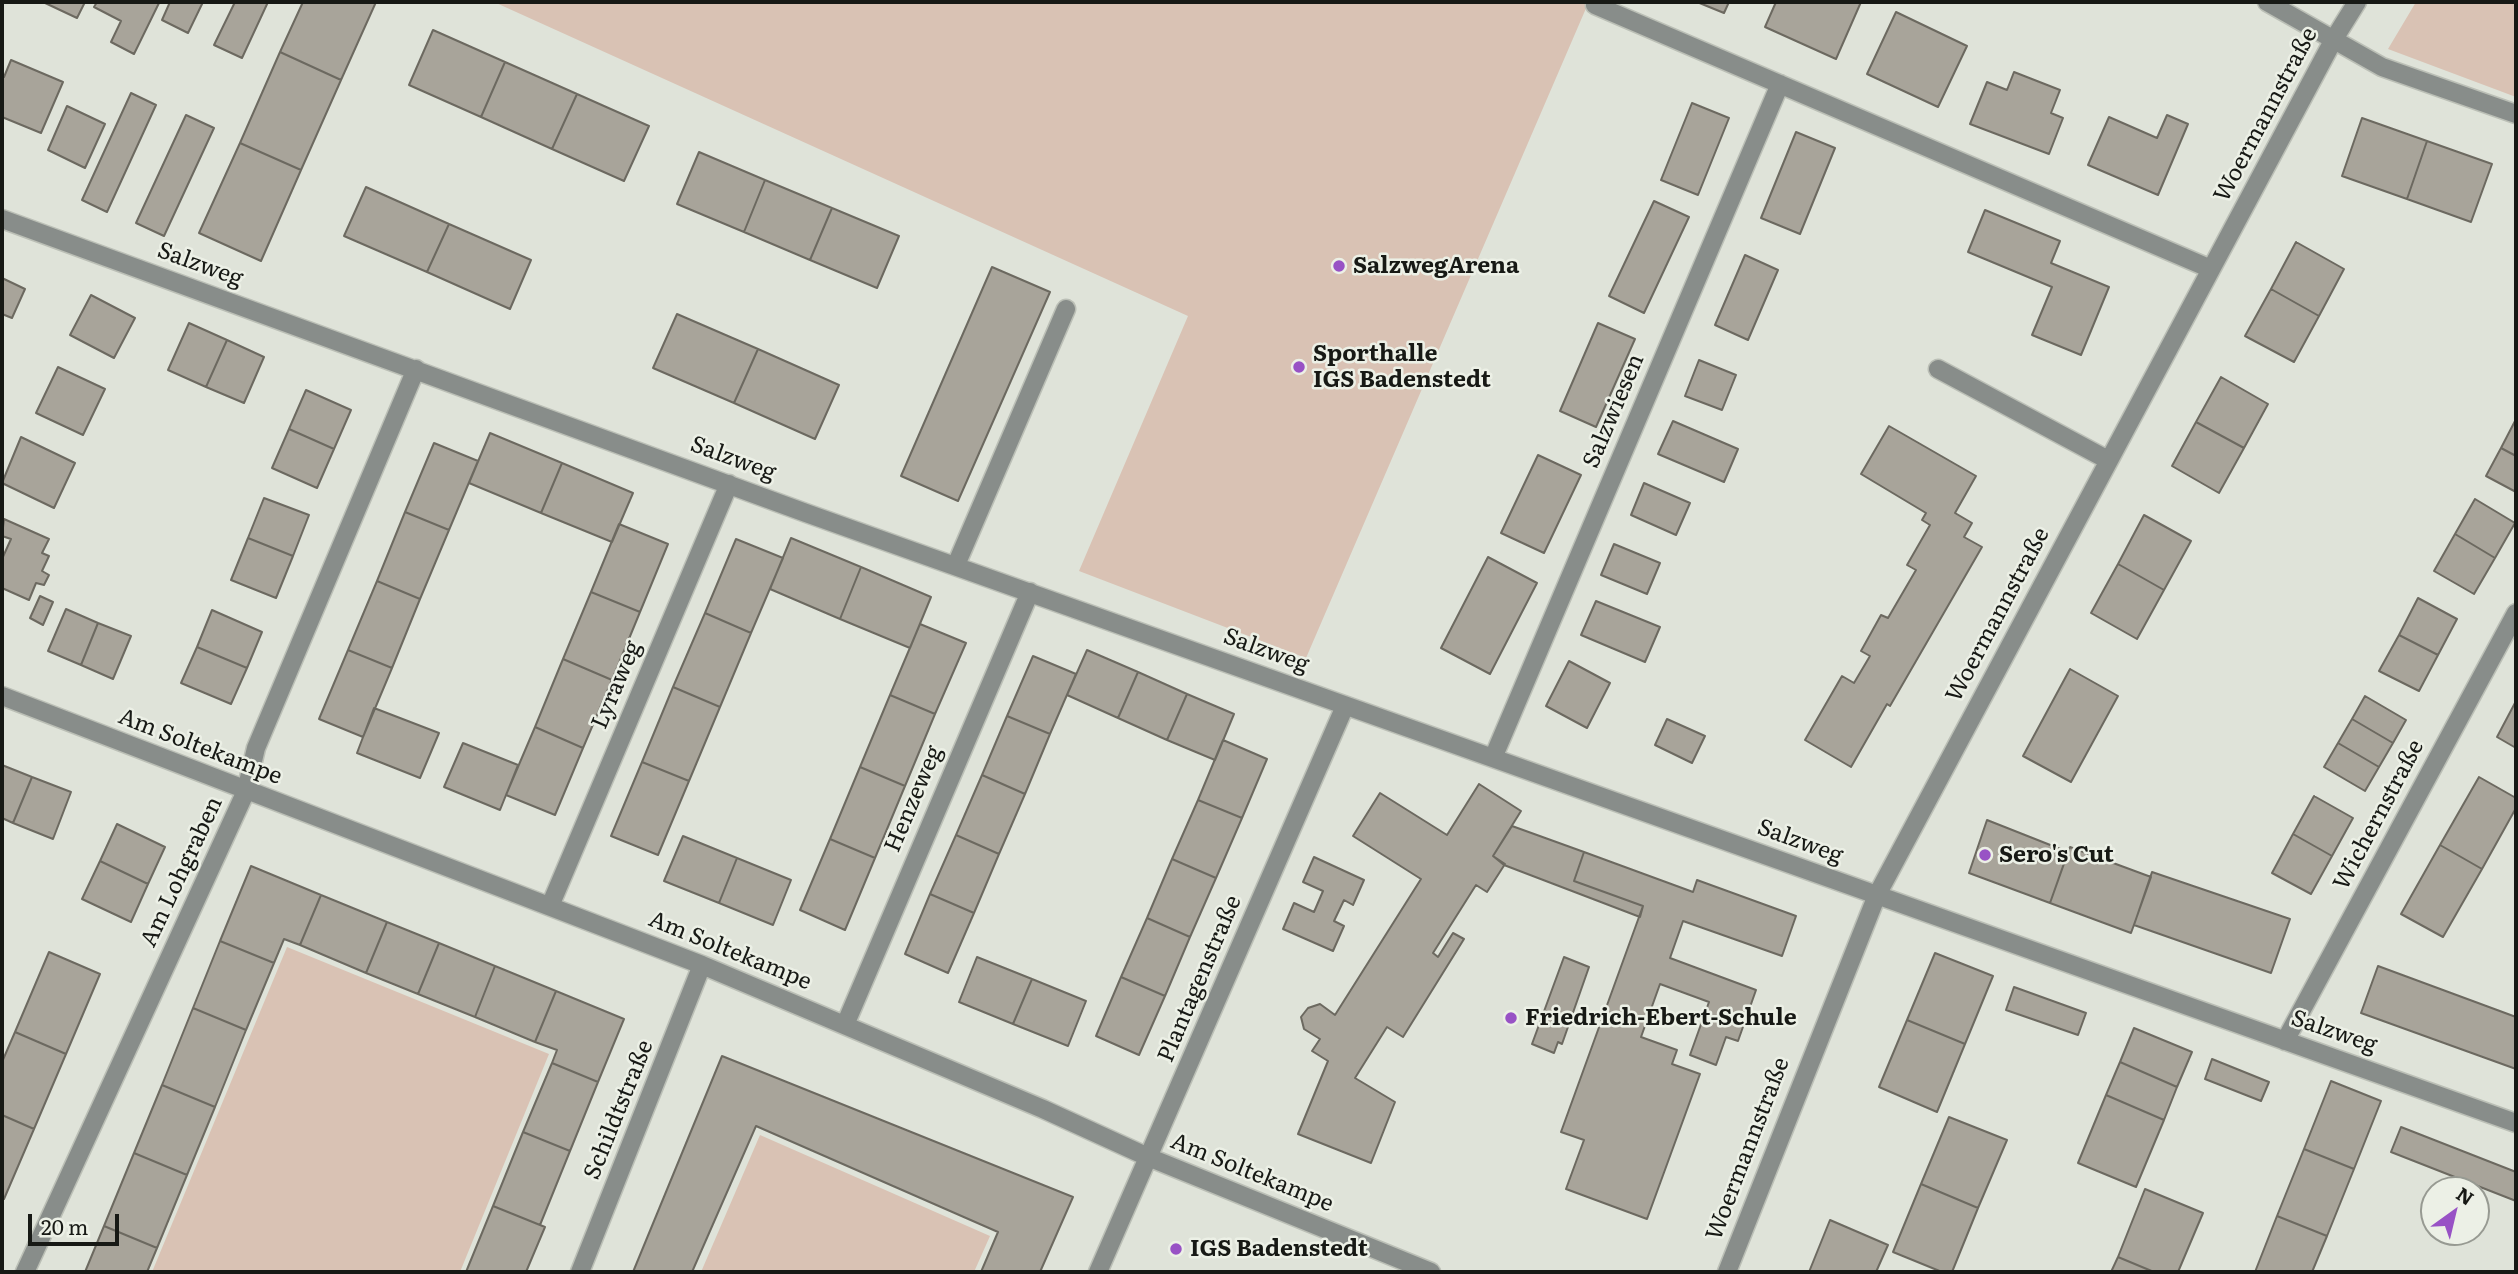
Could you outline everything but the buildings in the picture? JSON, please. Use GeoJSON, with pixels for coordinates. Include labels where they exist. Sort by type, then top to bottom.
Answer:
{"type":"FeatureCollection","features":[{"type":"Feature","properties":{"kind":"street"},"geometry":{"type":"LineString","coordinates":[[2267,2],[2382,67],[2516,114]]}},
{"type":"Feature","properties":{"kind":"street","name":"Woermannstraße"},"geometry":{"type":"LineString","coordinates":[[1727,1272],[1877,895],[2334,39],[2357,2]]}},
{"type":"Feature","properties":{"kind":"street"},"geometry":{"type":"LineString","coordinates":[[1595,5],[2211,269]]}},
{"type":"Feature","properties":{"kind":"street","name":"Salzwiesen"},"geometry":{"type":"LineString","coordinates":[[1493,758],[1780,84]]}},
{"type":"Feature","properties":{"kind":"street","name":"Salzweg"},"geometry":{"type":"LineString","coordinates":[[2,219],[1345,706],[2516,1123]]}},
{"type":"Feature","properties":{"kind":"street"},"geometry":{"type":"LineString","coordinates":[[956,565],[1066,309]]}},
{"type":"Feature","properties":{"kind":"street","name":"Am Lohgraben"},"geometry":{"type":"LineString","coordinates":[[24,1272],[246,791],[256,748],[416,369]]}},
{"type":"Feature","properties":{"kind":"street"},"geometry":{"type":"LineString","coordinates":[[1938,369],[2108,460]]}},
{"type":"Feature","properties":{"kind":"street","name":"Lyraweg"},"geometry":{"type":"LineString","coordinates":[[550,906],[729,484]]}},
{"type":"Feature","properties":{"kind":"street","name":"Henzeweg"},"geometry":{"type":"LineString","coordinates":[[845,1025],[1030,592]]}},
{"type":"Feature","properties":{"kind":"street","name":"Wichernstraße"},"geometry":{"type":"LineString","coordinates":[[2285,1041],[2516,612]]}},
{"type":"Feature","properties":{"kind":"street","name":"Am Soltekampe"},"geometry":{"type":"LineString","coordinates":[[3,699],[702,965],[1043,1109],[1148,1157],[1431,1272]]}},
{"type":"Feature","properties":{"kind":"street","name":"Plantagenstraße"},"geometry":{"type":"LineString","coordinates":[[1098,1272],[1345,706]]}},
{"type":"Feature","properties":{"kind":"street","name":"Schildtstraße"},"geometry":{"type":"LineString","coordinates":[[580,1272],[702,965]]}},
{"type":"Feature","properties":{"kind":"shaded area","name":"Sporthalle IGS Badenstedt"},"geometry":{"type":"Polygon","coordinates":[[[494,2],[1585,2],[1587,6],[1306,658],[1079,571],[1188,316],[494,2]]]}},
{"type":"Feature","properties":{"kind":"shaded area"},"geometry":{"type":"Polygon","coordinates":[[[2416,2],[2516,2],[2516,97],[2388,49],[2416,2]]]}},
{"type":"Feature","properties":{"kind":"shaded area"},"geometry":{"type":"Polygon","coordinates":[[[287,947],[549,1054],[460,1272],[152,1272],[287,947]]]}},
{"type":"Feature","properties":{"kind":"shaded area"},"geometry":{"type":"Polygon","coordinates":[[[760,1135],[990,1236],[974,1272],[701,1272],[760,1135]]]}},
{"type":"Feature","properties":{"kind":"place","name":"SalzwegArena"},"geometry":{"type":"Point","coordinates":[1339,266]}},
{"type":"Feature","properties":{"kind":"place","name":"Sporthalle IGS Badenstedt"},"geometry":{"type":"Point","coordinates":[1299,367]}},
{"type":"Feature","properties":{"kind":"place","name":"Sero's Cut"},"geometry":{"type":"Point","coordinates":[1985,855]}},
{"type":"Feature","properties":{"kind":"place","name":"Friedrich-Ebert-Schule"},"geometry":{"type":"Point","coordinates":[1511,1018]}},
{"type":"Feature","properties":{"kind":"place","name":"IGS Badenstedt"},"geometry":{"type":"Point","coordinates":[1176,1249]}}]}
